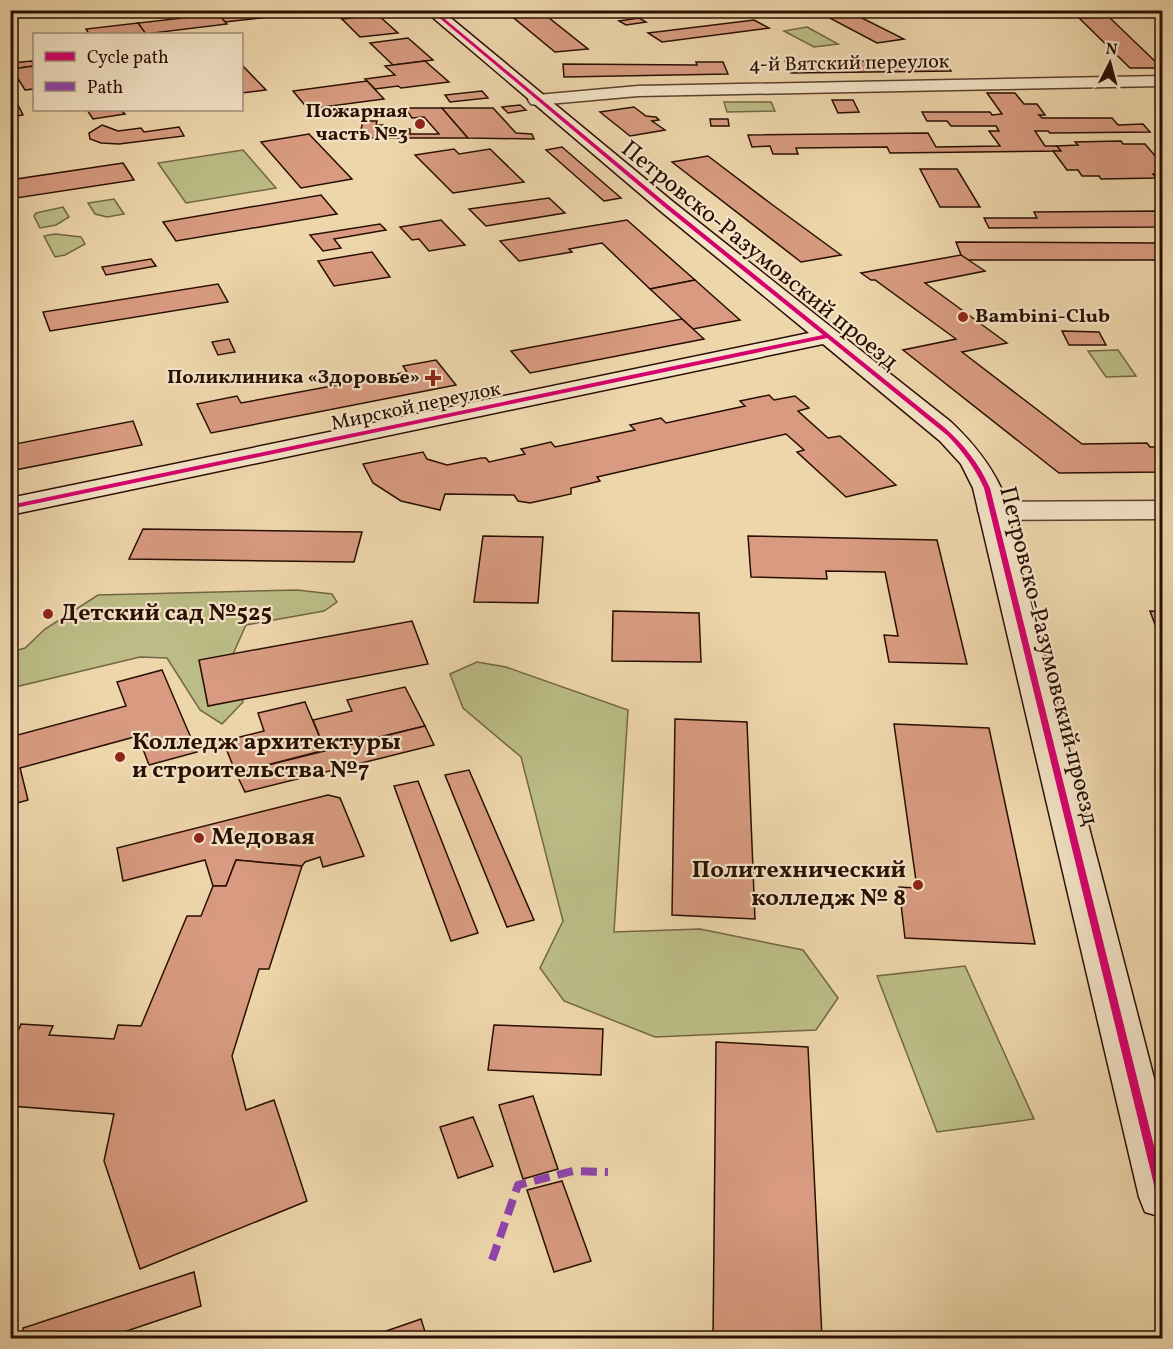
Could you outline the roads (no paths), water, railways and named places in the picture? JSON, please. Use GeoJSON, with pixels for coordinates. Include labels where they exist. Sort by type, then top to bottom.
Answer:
{"type":"FeatureCollection","features":[{"type":"Feature","properties":{"kind":"street","name":"Петровско-Разумовский проезд"},"geometry":{"type":"LineString","coordinates":[[431,10],[537,100],[963,447],[977,466],[987,488],[1162,1197]]}},
{"type":"Feature","properties":{"kind":"street","name":"4-й Вятский переулок"},"geometry":{"type":"LineString","coordinates":[[537,100],[638,91],[1162,81]]}},
{"type":"Feature","properties":{"kind":"street","name":"Мирской переулок"},"geometry":{"type":"LineString","coordinates":[[10,507],[827,336]]}},
{"type":"Feature","properties":{"kind":"street"},"geometry":{"type":"LineString","coordinates":[[992,511],[1162,510]]}},
{"type":"Feature","properties":{"kind":"place","name":"Пожарная часть №3"},"geometry":{"type":"Point","coordinates":[420,124]}},
{"type":"Feature","properties":{"kind":"place","name":"Bambini-Club"},"geometry":{"type":"Point","coordinates":[963,317]}},
{"type":"Feature","properties":{"kind":"place","name":"Поликлиника «Здоровье»"},"geometry":{"type":"Point","coordinates":[433,378]}},
{"type":"Feature","properties":{"kind":"place","name":"Детский сад №525"},"geometry":{"type":"Point","coordinates":[48,614]}},
{"type":"Feature","properties":{"kind":"place","name":"Колледж архитектуры и строительства №7"},"geometry":{"type":"Point","coordinates":[120,757]}},
{"type":"Feature","properties":{"kind":"place","name":"Медовая"},"geometry":{"type":"Point","coordinates":[199,838]}},
{"type":"Feature","properties":{"kind":"place","name":"Политехнический колледж № 8"},"geometry":{"type":"Point","coordinates":[918,885]}}]}
